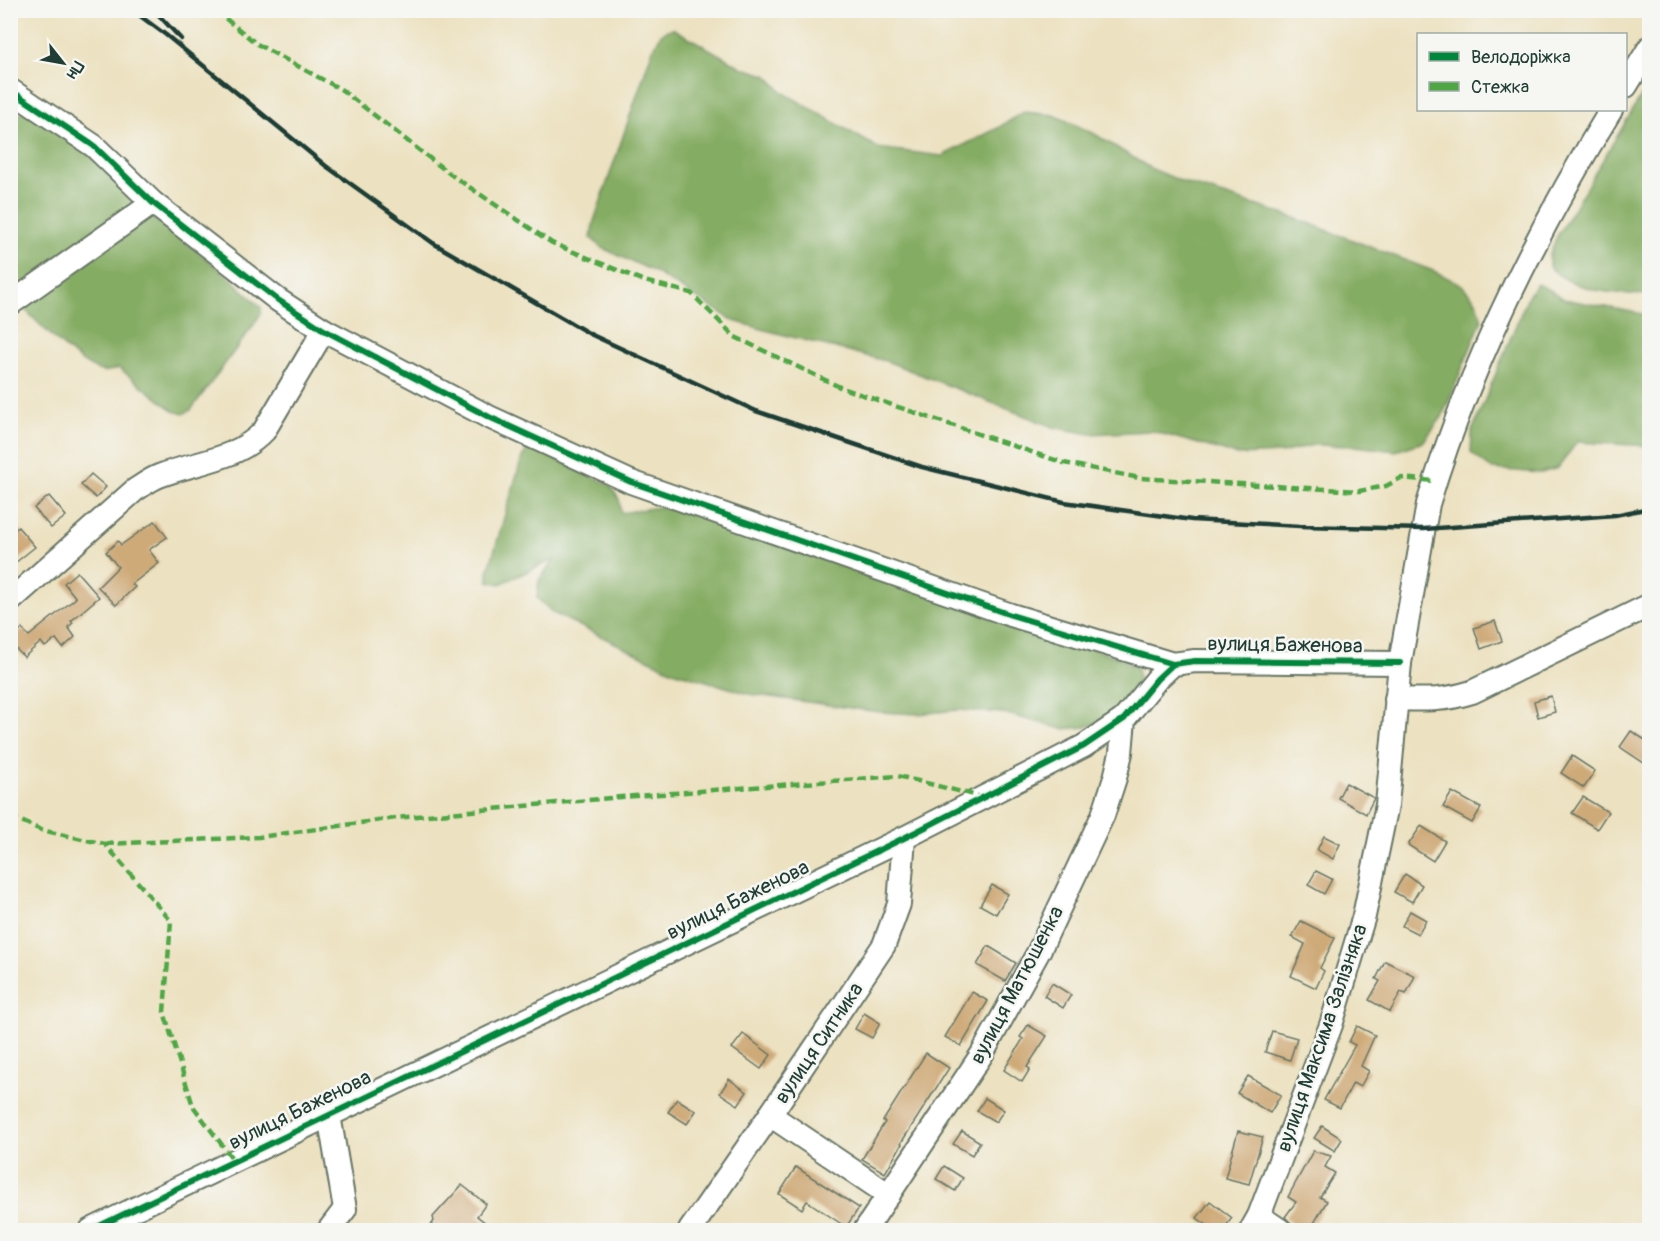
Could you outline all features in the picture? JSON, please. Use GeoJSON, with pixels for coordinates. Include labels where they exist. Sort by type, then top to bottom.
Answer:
{"type":"FeatureCollection","features":[{"type":"Feature","properties":{"kind":"street"},"geometry":{"type":"LineString","coordinates":[[1627,84],[1650,47]]}},
{"type":"Feature","properties":{"kind":"street"},"geometry":{"type":"LineString","coordinates":[[13,96],[55,118],[94,146],[153,203],[278,300],[324,330],[489,417],[631,482],[1011,615],[1173,664]]}},
{"type":"Feature","properties":{"kind":"street","name":"вулиця Максима Залізняка"},"geometry":{"type":"LineString","coordinates":[[1255,1223],[1331,1024],[1364,916],[1387,805],[1400,663],[1428,504],[1460,406],[1509,293],[1610,111]]}},
{"type":"Feature","properties":{"kind":"street"},"geometry":{"type":"LineString","coordinates":[[10,304],[153,203]]}},
{"type":"Feature","properties":{"kind":"street"},"geometry":{"type":"LineString","coordinates":[[10,601],[135,490],[157,476],[227,455],[253,442],[264,431],[324,330]]}},
{"type":"Feature","properties":{"kind":"street"},"geometry":{"type":"LineString","coordinates":[[1396,699],[1435,701],[1473,692],[1650,605]]}},
{"type":"Feature","properties":{"kind":"street","name":"вулиця Баженова"},"geometry":{"type":"LineString","coordinates":[[91,1230],[904,838],[1084,746],[1124,719],[1157,679],[1173,664],[1195,661],[1400,663]]}},
{"type":"Feature","properties":{"kind":"street","name":"вулиця Матюшенка"},"geometry":{"type":"LineString","coordinates":[[865,1230],[982,1054],[1039,951],[1103,815],[1115,778],[1124,719]]}},
{"type":"Feature","properties":{"kind":"street","name":"вулиця Ситника"},"geometry":{"type":"LineString","coordinates":[[690,1230],[771,1115],[884,945],[899,904],[904,838]]}},
{"type":"Feature","properties":{"kind":"street"},"geometry":{"type":"LineString","coordinates":[[328,1230],[345,1209],[329,1115]]}},
{"type":"Feature","properties":{"kind":"street"},"geometry":{"type":"LineString","coordinates":[[771,1115],[889,1195]]}},
{"type":"Feature","properties":{"kind":"street"},"geometry":{"type":"LineString","coordinates":[[1255,1223],[1280,1230]]}},
{"type":"Feature","properties":{"kind":"green space"},"geometry":{"type":"Polygon","coordinates":[[[672,28],[743,68],[766,75],[784,93],[878,148],[942,156],[1024,112],[1054,115],[1093,133],[1150,168],[1183,182],[1295,218],[1436,272],[1462,285],[1476,301],[1482,320],[1442,417],[1423,442],[1396,451],[1355,446],[1313,445],[1282,453],[1238,455],[1152,431],[1090,434],[1053,427],[886,361],[734,321],[653,271],[602,248],[591,238],[593,224],[652,51],[661,34],[672,28]]]}},
{"type":"Feature","properties":{"kind":"green space"},"geometry":{"type":"Polygon","coordinates":[[[1649,83],[1649,295],[1609,292],[1583,287],[1560,276],[1549,267],[1549,256],[1557,236],[1649,83]]]}},
{"type":"Feature","properties":{"kind":"green space"},"geometry":{"type":"Polygon","coordinates":[[[22,112],[54,126],[70,137],[140,201],[20,286],[11,285],[10,123],[22,112]]]}},
{"type":"Feature","properties":{"kind":"green space"},"geometry":{"type":"Polygon","coordinates":[[[152,217],[230,278],[261,307],[261,313],[255,323],[191,410],[183,414],[174,411],[119,368],[103,372],[81,361],[24,309],[24,303],[152,217]]]}},
{"type":"Feature","properties":{"kind":"green space"},"geometry":{"type":"Polygon","coordinates":[[[1537,284],[1564,299],[1649,315],[1649,446],[1577,442],[1558,468],[1541,473],[1492,469],[1471,453],[1472,431],[1528,296],[1537,284]]]}},
{"type":"Feature","properties":{"kind":"green space"},"geometry":{"type":"Polygon","coordinates":[[[529,447],[610,485],[619,499],[621,513],[664,506],[689,512],[1119,658],[1137,668],[1139,679],[1128,697],[1110,717],[1086,727],[1063,729],[1003,713],[958,710],[918,714],[879,712],[749,694],[673,671],[553,613],[537,598],[539,580],[555,559],[500,584],[488,581],[488,572],[522,457],[529,447]]]}},
{"type":"Feature","properties":{"kind":"building"},"geometry":{"type":"Polygon","coordinates":[[[91,474],[106,487],[96,498],[81,485],[91,474]]]}},
{"type":"Feature","properties":{"kind":"building"},"geometry":{"type":"Polygon","coordinates":[[[49,496],[66,516],[51,528],[34,508],[49,496]]]}},
{"type":"Feature","properties":{"kind":"building"},"geometry":{"type":"Polygon","coordinates":[[[155,521],[167,537],[149,550],[159,563],[132,584],[135,587],[116,605],[98,587],[118,567],[106,552],[118,541],[121,545],[155,521]]]}},
{"type":"Feature","properties":{"kind":"building"},"geometry":{"type":"Polygon","coordinates":[[[18,527],[35,547],[10,567],[10,534],[18,527]]]}},
{"type":"Feature","properties":{"kind":"building"},"geometry":{"type":"Polygon","coordinates":[[[77,572],[99,597],[71,621],[73,623],[68,627],[75,637],[63,648],[56,639],[45,647],[41,642],[24,657],[10,643],[10,640],[22,629],[29,636],[76,598],[64,583],[77,572]]]}},
{"type":"Feature","properties":{"kind":"building"},"geometry":{"type":"Polygon","coordinates":[[[1495,621],[1502,641],[1481,649],[1474,628],[1495,621]]]}},
{"type":"Feature","properties":{"kind":"building"},"geometry":{"type":"Polygon","coordinates":[[[1551,696],[1555,712],[1538,717],[1534,701],[1551,696]]]}},
{"type":"Feature","properties":{"kind":"building"},"geometry":{"type":"Polygon","coordinates":[[[1631,731],[1650,743],[1650,767],[1620,747],[1631,731]]]}},
{"type":"Feature","properties":{"kind":"building"},"geometry":{"type":"Polygon","coordinates":[[[1572,756],[1595,771],[1584,788],[1561,773],[1572,756]]]}},
{"type":"Feature","properties":{"kind":"building"},"geometry":{"type":"Polygon","coordinates":[[[1346,783],[1374,798],[1366,814],[1338,798],[1346,783]]]}},
{"type":"Feature","properties":{"kind":"building"},"geometry":{"type":"Polygon","coordinates":[[[1452,792],[1481,808],[1472,823],[1443,807],[1452,792]]]}},
{"type":"Feature","properties":{"kind":"building"},"geometry":{"type":"Polygon","coordinates":[[[1583,797],[1608,812],[1597,829],[1572,813],[1583,797]]]}},
{"type":"Feature","properties":{"kind":"building"},"geometry":{"type":"Polygon","coordinates":[[[1421,826],[1445,841],[1433,861],[1408,845],[1421,826]]]}},
{"type":"Feature","properties":{"kind":"building"},"geometry":{"type":"Polygon","coordinates":[[[1324,836],[1340,844],[1333,859],[1317,850],[1324,836]]]}},
{"type":"Feature","properties":{"kind":"building"},"geometry":{"type":"Polygon","coordinates":[[[1316,871],[1332,879],[1324,894],[1308,885],[1316,871]]]}},
{"type":"Feature","properties":{"kind":"building"},"geometry":{"type":"Polygon","coordinates":[[[1405,874],[1422,885],[1412,902],[1394,892],[1405,874]]]}},
{"type":"Feature","properties":{"kind":"building"},"geometry":{"type":"Polygon","coordinates":[[[992,885],[1008,894],[996,914],[980,905],[992,885]]]}},
{"type":"Feature","properties":{"kind":"building"},"geometry":{"type":"Polygon","coordinates":[[[1410,911],[1426,920],[1418,934],[1402,926],[1410,911]]]}},
{"type":"Feature","properties":{"kind":"building"},"geometry":{"type":"Polygon","coordinates":[[[1301,921],[1335,938],[1320,968],[1324,971],[1316,988],[1291,976],[1305,944],[1292,937],[1301,921]]]}},
{"type":"Feature","properties":{"kind":"building"},"geometry":{"type":"Polygon","coordinates":[[[988,946],[1016,963],[1005,981],[977,965],[988,946]]]}},
{"type":"Feature","properties":{"kind":"building"},"geometry":{"type":"Polygon","coordinates":[[[1385,961],[1415,976],[1406,994],[1401,992],[1390,1012],[1369,1000],[1380,981],[1376,979],[1385,961]]]}},
{"type":"Feature","properties":{"kind":"building"},"geometry":{"type":"Polygon","coordinates":[[[1052,983],[1071,995],[1063,1008],[1044,996],[1052,983]]]}},
{"type":"Feature","properties":{"kind":"building"},"geometry":{"type":"Polygon","coordinates":[[[972,992],[988,1001],[961,1046],[945,1037],[972,992]]]}},
{"type":"Feature","properties":{"kind":"building"},"geometry":{"type":"Polygon","coordinates":[[[864,1013],[880,1023],[872,1038],[855,1029],[864,1013]]]}},
{"type":"Feature","properties":{"kind":"building"},"geometry":{"type":"Polygon","coordinates":[[[1028,1025],[1047,1036],[1027,1067],[1030,1069],[1022,1082],[1004,1070],[1023,1039],[1020,1037],[1028,1025]]]}},
{"type":"Feature","properties":{"kind":"building"},"geometry":{"type":"Polygon","coordinates":[[[1357,1026],[1375,1035],[1361,1066],[1369,1071],[1360,1087],[1353,1083],[1340,1108],[1324,1100],[1355,1045],[1349,1042],[1357,1026]]]}},
{"type":"Feature","properties":{"kind":"building"},"geometry":{"type":"Polygon","coordinates":[[[1272,1031],[1297,1038],[1290,1060],[1265,1052],[1272,1031]]]}},
{"type":"Feature","properties":{"kind":"building"},"geometry":{"type":"Polygon","coordinates":[[[743,1034],[771,1055],[761,1069],[732,1048],[743,1034]]]}},
{"type":"Feature","properties":{"kind":"building"},"geometry":{"type":"Polygon","coordinates":[[[926,1053],[949,1068],[901,1143],[885,1173],[862,1159],[926,1053]]]}},
{"type":"Feature","properties":{"kind":"building"},"geometry":{"type":"Polygon","coordinates":[[[1248,1076],[1281,1095],[1270,1113],[1237,1093],[1248,1076]]]}},
{"type":"Feature","properties":{"kind":"building"},"geometry":{"type":"Polygon","coordinates":[[[729,1079],[747,1092],[738,1105],[720,1093],[729,1079]]]}},
{"type":"Feature","properties":{"kind":"building"},"geometry":{"type":"Polygon","coordinates":[[[985,1098],[1004,1110],[996,1122],[977,1111],[985,1098]]]}},
{"type":"Feature","properties":{"kind":"building"},"geometry":{"type":"Polygon","coordinates":[[[677,1099],[696,1111],[687,1124],[668,1112],[677,1099]]]}},
{"type":"Feature","properties":{"kind":"building"},"geometry":{"type":"Polygon","coordinates":[[[1322,1126],[1342,1139],[1335,1151],[1314,1138],[1322,1126]]]}},
{"type":"Feature","properties":{"kind":"building"},"geometry":{"type":"Polygon","coordinates":[[[962,1131],[980,1142],[972,1155],[953,1144],[962,1131]]]}},
{"type":"Feature","properties":{"kind":"building"},"geometry":{"type":"Polygon","coordinates":[[[1238,1131],[1263,1137],[1249,1184],[1225,1178],[1238,1131]]]}},
{"type":"Feature","properties":{"kind":"building"},"geometry":{"type":"Polygon","coordinates":[[[1313,1151],[1331,1156],[1325,1167],[1335,1173],[1320,1197],[1327,1201],[1310,1230],[1293,1230],[1292,1224],[1285,1217],[1296,1202],[1288,1197],[1313,1151]]]}},
{"type":"Feature","properties":{"kind":"building"},"geometry":{"type":"Polygon","coordinates":[[[944,1166],[963,1178],[955,1191],[936,1179],[944,1166]]]}},
{"type":"Feature","properties":{"kind":"building"},"geometry":{"type":"Polygon","coordinates":[[[796,1167],[859,1208],[846,1227],[807,1201],[802,1209],[779,1194],[796,1167]]]}},
{"type":"Feature","properties":{"kind":"building"},"geometry":{"type":"Polygon","coordinates":[[[462,1185],[486,1204],[477,1216],[495,1230],[428,1230],[434,1221],[433,1217],[462,1185]]]}},
{"type":"Feature","properties":{"kind":"building"},"geometry":{"type":"Polygon","coordinates":[[[1210,1201],[1232,1218],[1223,1230],[1214,1230],[1197,1218],[1210,1201]]]}},
{"type":"Feature","properties":{"kind":"railway"},"geometry":{"type":"LineString","coordinates":[[132,10],[166,35],[326,166],[433,243],[590,334],[756,411],[922,467],[1064,502],[1192,520],[1300,526],[1424,529],[1615,515],[1650,508]]}},
{"type":"Feature","properties":{"kind":"railway"},"geometry":{"type":"LineString","coordinates":[[154,10],[181,39]]}},
{"type":"Feature","properties":{"kind":"marked path"},"geometry":{"type":"LineString","coordinates":[[215,10],[257,44],[342,90],[450,174],[552,243],[644,281],[691,293],[735,337],[842,388],[1064,463],[1140,478],[1359,491],[1386,486],[1401,478],[1435,481]]}},
{"type":"Feature","properties":{"kind":"marked path"},"geometry":{"type":"LineString","coordinates":[[105,844],[259,837],[396,818],[621,797],[898,776],[982,797]]}},
{"type":"Feature","properties":{"kind":"marked path"},"geometry":{"type":"LineString","coordinates":[[10,816],[41,830],[105,844],[171,921],[164,1012],[193,1106],[234,1161]]}},
{"type":"Feature","properties":{"kind":"cycle path"},"geometry":{"type":"LineString","coordinates":[[10,90],[94,146],[153,203],[278,300],[324,330],[489,417],[631,482],[1011,615],[1173,664]]}},
{"type":"Feature","properties":{"kind":"cycle path"},"geometry":{"type":"LineString","coordinates":[[91,1230],[904,838],[1084,746],[1124,719],[1157,679],[1173,664],[1195,661],[1400,663]]}}]}
